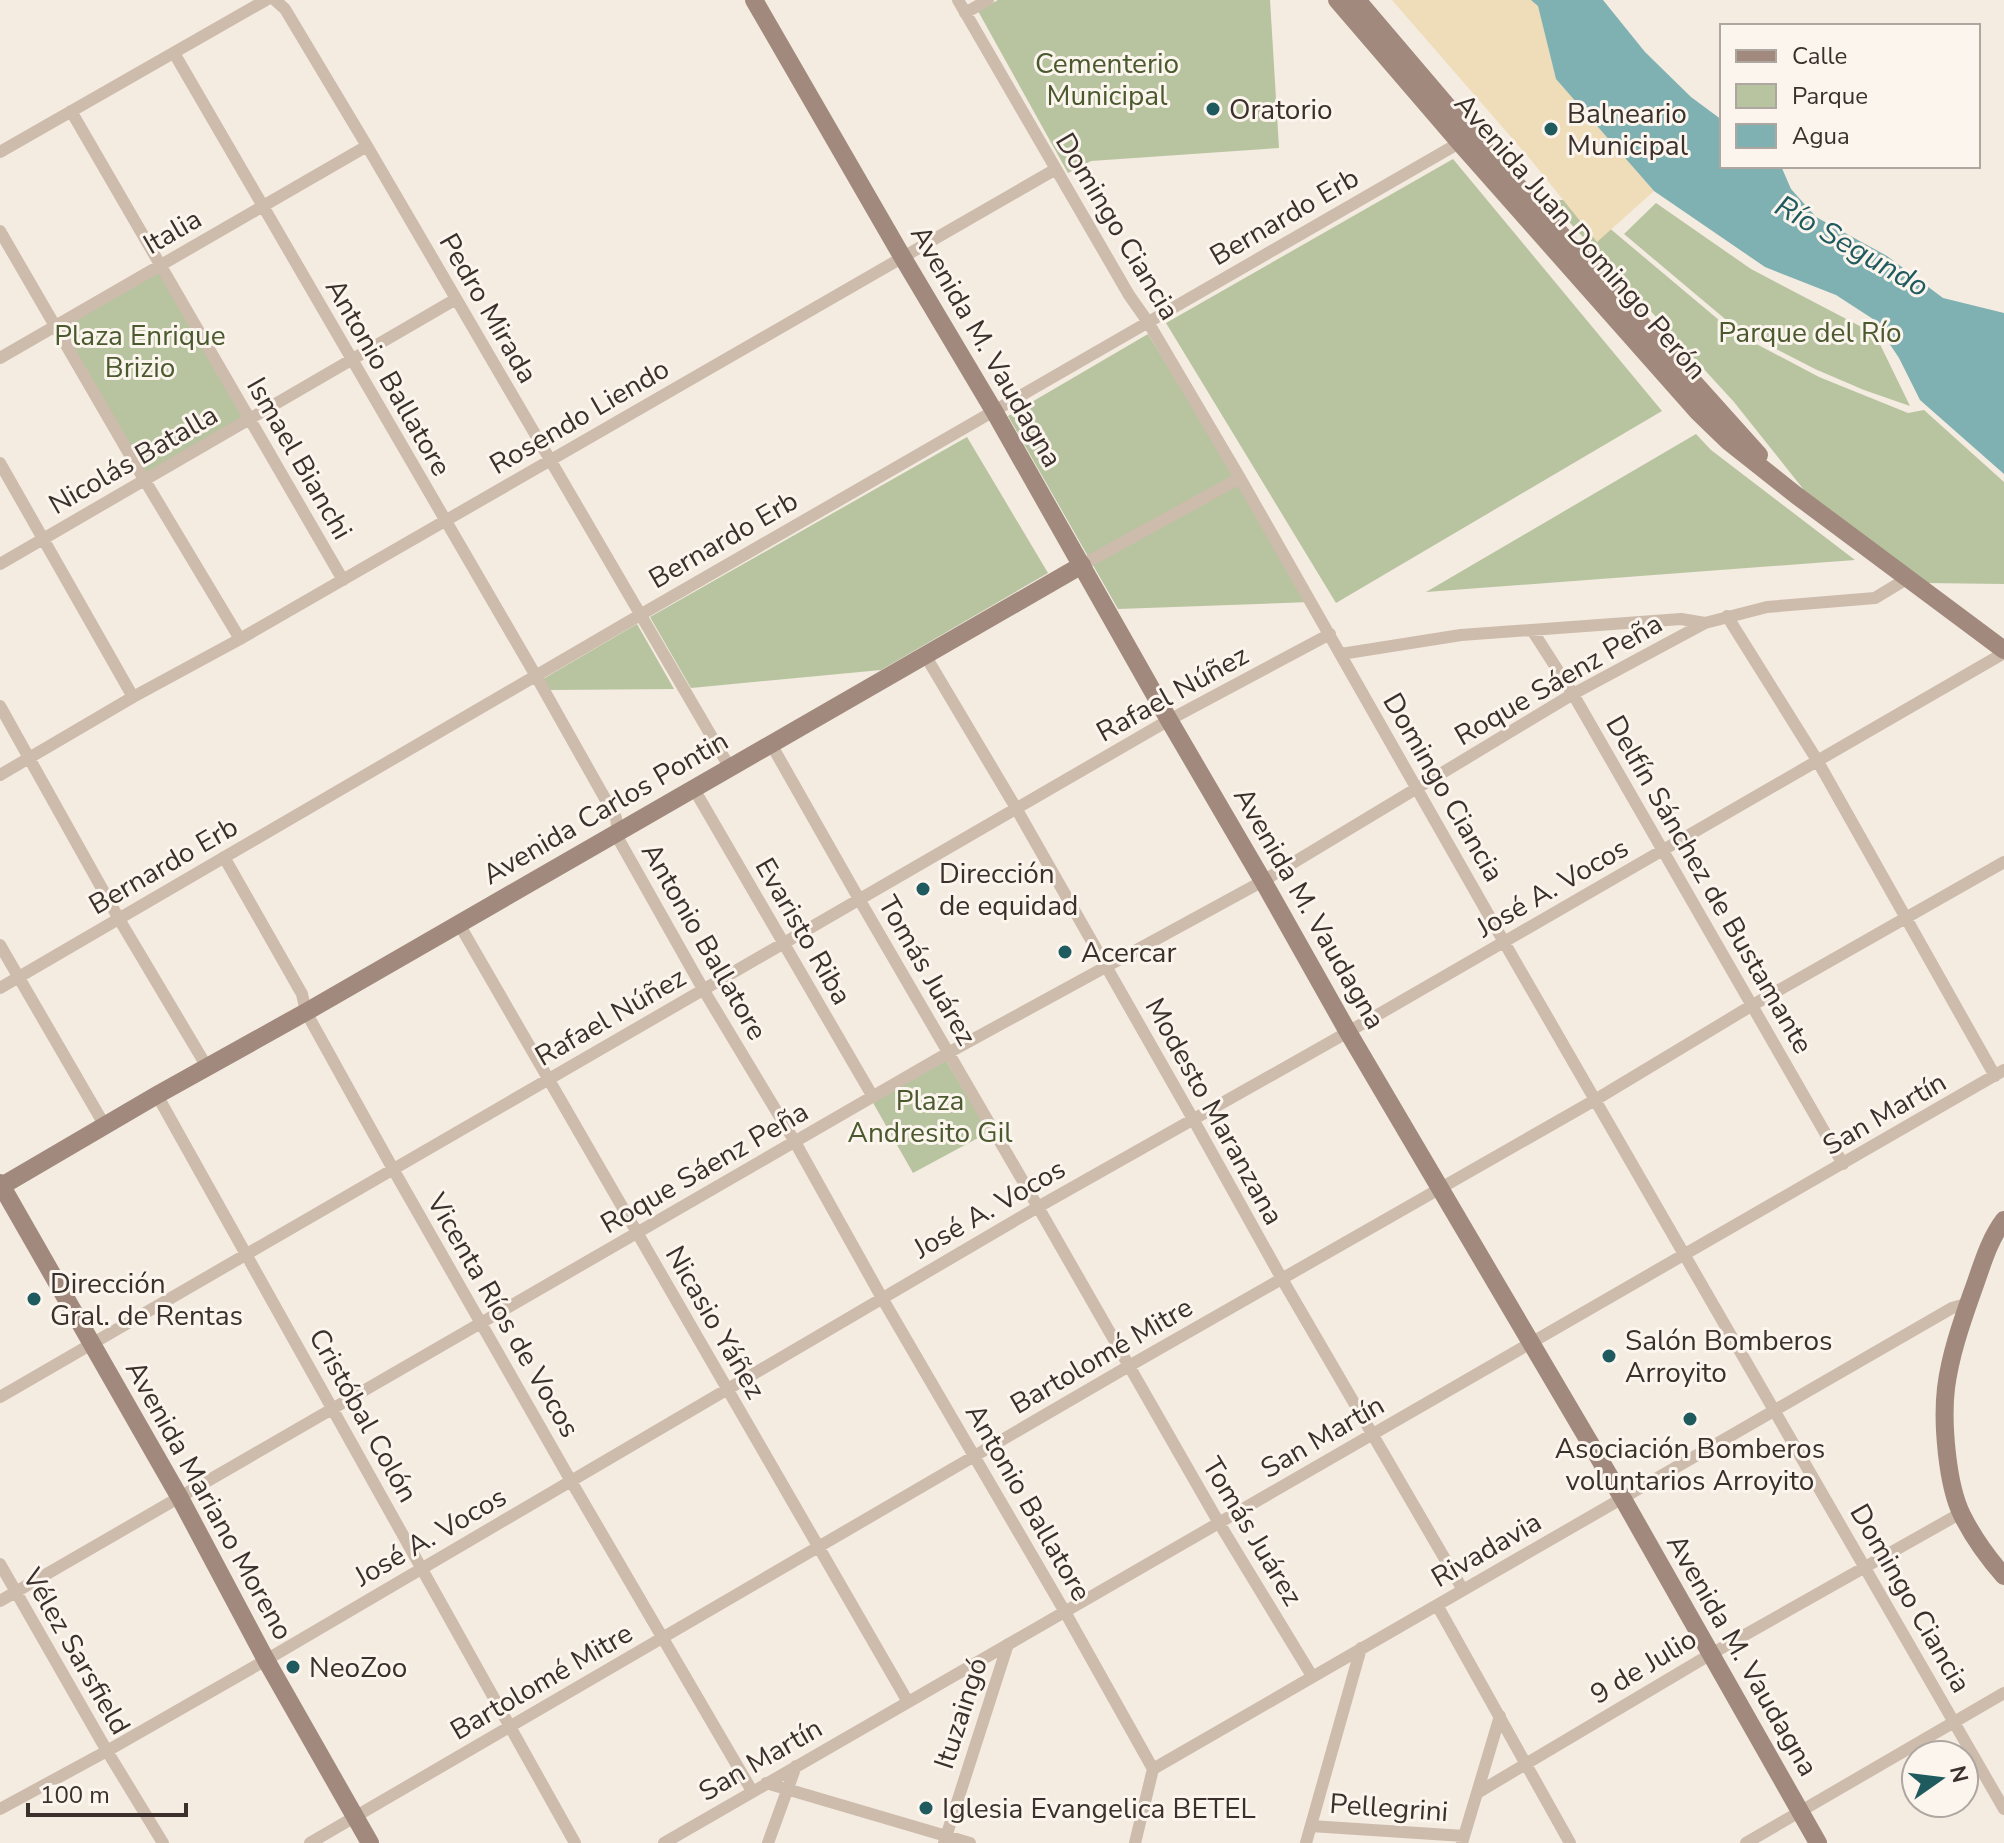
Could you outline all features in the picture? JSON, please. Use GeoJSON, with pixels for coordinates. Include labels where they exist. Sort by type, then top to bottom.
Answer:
{"type":"FeatureCollection","features":[{"type":"Feature","properties":{"kind":"main road","name":"Avenida M. Vaudagna"},"geometry":{"type":"LineString","coordinates":[[754,0],[994,411],[1348,1032],[1623,1499],[1818,1843]]}},
{"type":"Feature","properties":{"kind":"main road","name":"Avenida Juan Domingo Perón"},"geometry":{"type":"LineString","coordinates":[[1337,0],[1466,139]]}},
{"type":"Feature","properties":{"kind":"main road","name":"Avenida Juan Domingo Perón"},"geometry":{"type":"LineString","coordinates":[[1357,0],[1466,139],[1698,412],[1729,442],[1796,495],[2004,651]]}},
{"type":"Feature","properties":{"kind":"main road","name":"Avenida Carlos Pontin"},"geometry":{"type":"LineString","coordinates":[[1,1186],[1082,565]]}},
{"type":"Feature","properties":{"kind":"main road","name":"Avenida Mariano Moreno"},"geometry":{"type":"LineString","coordinates":[[1,1186],[180,1498],[266,1660],[370,1843]]}},
{"type":"Feature","properties":{"kind":"main road"},"geometry":{"type":"LineString","coordinates":[[2004,1220],[1989,1246],[1969,1303],[1953,1355],[1944,1408],[1951,1475],[1961,1513],[1980,1546],[2004,1576]]}},
{"type":"Feature","properties":{"kind":"street"},"geometry":{"type":"LineString","coordinates":[[0,152],[266,0]]}},
{"type":"Feature","properties":{"kind":"street","name":"Pedro Mirada"},"geometry":{"type":"LineString","coordinates":[[275,0],[285,9],[367,146],[730,768]]}},
{"type":"Feature","properties":{"kind":"street","name":"Domingo Ciancia"},"geometry":{"type":"LineString","coordinates":[[958,0],[1129,295],[1240,478],[2004,1809]]}},
{"type":"Feature","properties":{"kind":"street"},"geometry":{"type":"LineString","coordinates":[[965,13],[988,0]]}},
{"type":"Feature","properties":{"kind":"street","name":"Antonio Ballatore"},"geometry":{"type":"LineString","coordinates":[[174,53],[536,676],[616,818],[619,840],[703,989],[795,1142],[1153,1769]]}},
{"type":"Feature","properties":{"kind":"street","name":"Ismael Bianchi"},"geometry":{"type":"LineString","coordinates":[[71,111],[343,580]]}},
{"type":"Feature","properties":{"kind":"street","name":"Bernardo Erb"},"geometry":{"type":"LineString","coordinates":[[0,988],[1466,139]]}},
{"type":"Feature","properties":{"kind":"street","name":"Italia"},"geometry":{"type":"LineString","coordinates":[[0,358],[367,146]]}},
{"type":"Feature","properties":{"kind":"street","name":"Rosendo Liendo"},"geometry":{"type":"LineString","coordinates":[[0,775],[1056,169]]}},
{"type":"Feature","properties":{"kind":"street"},"geometry":{"type":"LineString","coordinates":[[0,231],[240,639]]}},
{"type":"Feature","properties":{"kind":"street","name":"Nicolás Batalla"},"geometry":{"type":"LineString","coordinates":[[0,564],[456,299]]}},
{"type":"Feature","properties":{"kind":"street"},"geometry":{"type":"LineString","coordinates":[[0,463],[133,697]]}},
{"type":"Feature","properties":{"kind":"street","name":"Avenida Carlos Pontin"},"geometry":{"type":"LineString","coordinates":[[1082,565],[1240,478]]}},
{"type":"Feature","properties":{"kind":"street","name":"Roque Sáenz Peña"},"geometry":{"type":"LineString","coordinates":[[0,1601],[948,1053],[1263,881],[1573,694],[1705,623],[1767,607],[1875,598],[1908,578]]}},
{"type":"Feature","properties":{"kind":"street"},"geometry":{"type":"LineString","coordinates":[[1727,616],[1817,760],[1905,918],[1999,1073]]}},
{"type":"Feature","properties":{"kind":"street"},"geometry":{"type":"LineString","coordinates":[[1341,654],[1461,635],[1681,619],[1705,623]]}},
{"type":"Feature","properties":{"kind":"street","name":"Delfín Sánchez de Bustamante"},"geometry":{"type":"LineString","coordinates":[[1532,630],[1573,694],[1843,1164]]}},
{"type":"Feature","properties":{"kind":"street","name":"Rafael Núñez"},"geometry":{"type":"LineString","coordinates":[[0,1397],[1169,720],[1330,634]]}},
{"type":"Feature","properties":{"kind":"street","name":"José A. Vocos"},"geometry":{"type":"LineString","coordinates":[[0,1809],[266,1660],[1038,1207],[1663,851],[2004,651]]}},
{"type":"Feature","properties":{"kind":"street","name":"Modesto Maranzana"},"geometry":{"type":"LineString","coordinates":[[925,655],[1016,808],[1282,1279],[1463,1590]]}},
{"type":"Feature","properties":{"kind":"street"},"geometry":{"type":"LineString","coordinates":[[0,706],[119,919],[207,1067]]}},
{"type":"Feature","properties":{"kind":"street","name":"Tomás Juárez"},"geometry":{"type":"LineString","coordinates":[[771,744],[1219,1523],[1312,1676]]}},
{"type":"Feature","properties":{"kind":"street","name":"Evaristo Riba"},"geometry":{"type":"LineString","coordinates":[[694,789],[873,1097]]}},
{"type":"Feature","properties":{"kind":"street","name":"Vicenta Ríos de Vocos"},"geometry":{"type":"LineString","coordinates":[[224,857],[302,994],[306,1012],[393,1169],[752,1791]]}},
{"type":"Feature","properties":{"kind":"street","name":"Bartolomé Mitre"},"geometry":{"type":"LineString","coordinates":[[310,1843],[2004,862]]}},
{"type":"Feature","properties":{"kind":"street","name":"Nicasio Yáñez"},"geometry":{"type":"LineString","coordinates":[[459,924],[908,1702]]}},
{"type":"Feature","properties":{"kind":"street"},"geometry":{"type":"LineString","coordinates":[[0,945],[105,1126]]}},
{"type":"Feature","properties":{"kind":"street","name":"San Martín"},"geometry":{"type":"LineString","coordinates":[[664,1843],[1999,1073]]}},
{"type":"Feature","properties":{"kind":"street","name":"Cristóbal Colón"},"geometry":{"type":"LineString","coordinates":[[157,1095],[575,1843]]}},
{"type":"Feature","properties":{"kind":"street","name":"Rivadavia"},"geometry":{"type":"LineString","coordinates":[[1153,1769],[1952,1308],[1969,1303]]}},
{"type":"Feature","properties":{"kind":"street","name":"9 de Julio"},"geometry":{"type":"LineString","coordinates":[[1477,1793],[1711,1654],[1961,1513]]}},
{"type":"Feature","properties":{"kind":"street","name":"Vélez Sarsfield"},"geometry":{"type":"LineString","coordinates":[[0,1564],[163,1843]]}},
{"type":"Feature","properties":{"kind":"street"},"geometry":{"type":"LineString","coordinates":[[1437,1605],[1570,1843]]}},
{"type":"Feature","properties":{"kind":"street","name":"Ituzaingó"},"geometry":{"type":"LineString","coordinates":[[945,1840],[1008,1644]]}},
{"type":"Feature","properties":{"kind":"street"},"geometry":{"type":"LineString","coordinates":[[1306,1843],[1361,1648]]}},
{"type":"Feature","properties":{"kind":"street"},"geometry":{"type":"LineString","coordinates":[[1746,1843],[2004,1693]]}},
{"type":"Feature","properties":{"kind":"street"},"geometry":{"type":"LineString","coordinates":[[1463,1839],[1500,1716]]}},
{"type":"Feature","properties":{"kind":"street"},"geometry":{"type":"LineString","coordinates":[[768,1843],[796,1766]]}},
{"type":"Feature","properties":{"kind":"street"},"geometry":{"type":"LineString","coordinates":[[1135,1843],[1153,1769]]}},
{"type":"Feature","properties":{"kind":"street"},"geometry":{"type":"LineString","coordinates":[[766,1783],[945,1840],[970,1843]]}},
{"type":"Feature","properties":{"kind":"street","name":"Pellegrini"},"geometry":{"type":"LineString","coordinates":[[1311,1826],[1463,1839]]}},
{"type":"Feature","properties":{"kind":"green space","name":"Cementerio Municipal"},"geometry":{"type":"Polygon","coordinates":[[[998,0],[1270,0],[1279,148],[1091,161],[1068,173],[978,11],[998,0]]]}},
{"type":"Feature","properties":{"kind":"green space"},"geometry":{"type":"Polygon","coordinates":[[[1453,159],[1662,411],[1336,603],[1166,323],[1453,159]]]}},
{"type":"Feature","properties":{"kind":"green space"},"geometry":{"type":"Polygon","coordinates":[[[1549,200],[1576,200],[1732,331],[1819,377],[1908,413],[1924,410],[2004,482],[2004,584],[1926,583],[1804,490],[1734,402],[1549,200]]]}},
{"type":"Feature","properties":{"kind":"green space","name":"Parque del Río"},"geometry":{"type":"Polygon","coordinates":[[[1656,203],[1751,269],[1875,334],[1910,406],[1815,369],[1737,329],[1624,234],[1656,203]]]}},
{"type":"Feature","properties":{"kind":"green space","name":"Plaza Enrique Brizio"},"geometry":{"type":"Polygon","coordinates":[[[160,269],[245,417],[146,477],[59,328],[160,269]]]}},
{"type":"Feature","properties":{"kind":"green space"},"geometry":{"type":"Polygon","coordinates":[[[1148,334],[1311,602],[1118,609],[1008,416],[1148,334]]]}},
{"type":"Feature","properties":{"kind":"green space"},"geometry":{"type":"Polygon","coordinates":[[[1696,434],[1711,450],[1855,560],[1426,592],[1696,434]]]}},
{"type":"Feature","properties":{"kind":"green space"},"geometry":{"type":"Polygon","coordinates":[[[967,437],[1048,573],[881,670],[691,688],[650,617],[967,437]]]}},
{"type":"Feature","properties":{"kind":"green space"},"geometry":{"type":"Polygon","coordinates":[[[637,624],[674,689],[550,690],[543,679],[637,624]]]}},
{"type":"Feature","properties":{"kind":"green space","name":"Plaza Andresito Gil"},"geometry":{"type":"Polygon","coordinates":[[[945,1059],[989,1132],[913,1173],[872,1101],[945,1059]]]}},
{"type":"Feature","properties":{"kind":"sand","name":"Balneario Municipal"},"geometry":{"type":"Polygon","coordinates":[[[1392,0],[1531,0],[1538,5],[1556,79],[1654,191],[1597,242],[1531,160],[1392,0]]]}},
{"type":"Feature","properties":{"kind":"water","name":"Río Segundo"},"geometry":{"type":"Polygon","coordinates":[[[1531,0],[1603,0],[1645,52],[1691,97],[1720,119],[1720,168],[1782,168],[1791,189],[1816,217],[1887,256],[1943,298],[2004,313],[2004,474],[1920,400],[1899,358],[1873,319],[1836,295],[1765,267],[1654,191],[1556,79],[1538,6],[1531,0]]]}},
{"type":"Feature","properties":{"kind":"place","name":"Oratorio"},"geometry":{"type":"Point","coordinates":[1213,109]}},
{"type":"Feature","properties":{"kind":"place","name":"Balneario Municipal"},"geometry":{"type":"Point","coordinates":[1551,129]}},
{"type":"Feature","properties":{"kind":"place","name":"Dirección de equidad"},"geometry":{"type":"Point","coordinates":[923,889]}},
{"type":"Feature","properties":{"kind":"place","name":"Acercar"},"geometry":{"type":"Point","coordinates":[1065,952]}},
{"type":"Feature","properties":{"kind":"place","name":"Dirección Gral. de Rentas"},"geometry":{"type":"Point","coordinates":[34,1299]}},
{"type":"Feature","properties":{"kind":"place","name":"Salón Bomberos Arroyito"},"geometry":{"type":"Point","coordinates":[1609,1356]}},
{"type":"Feature","properties":{"kind":"place","name":"Asociación Bomberos voluntarios Arroyito"},"geometry":{"type":"Point","coordinates":[1690,1419]}},
{"type":"Feature","properties":{"kind":"place","name":"NeoZoo"},"geometry":{"type":"Point","coordinates":[293,1667]}},
{"type":"Feature","properties":{"kind":"place","name":"Iglesia Evangelica BETEL"},"geometry":{"type":"Point","coordinates":[926,1808]}}]}
